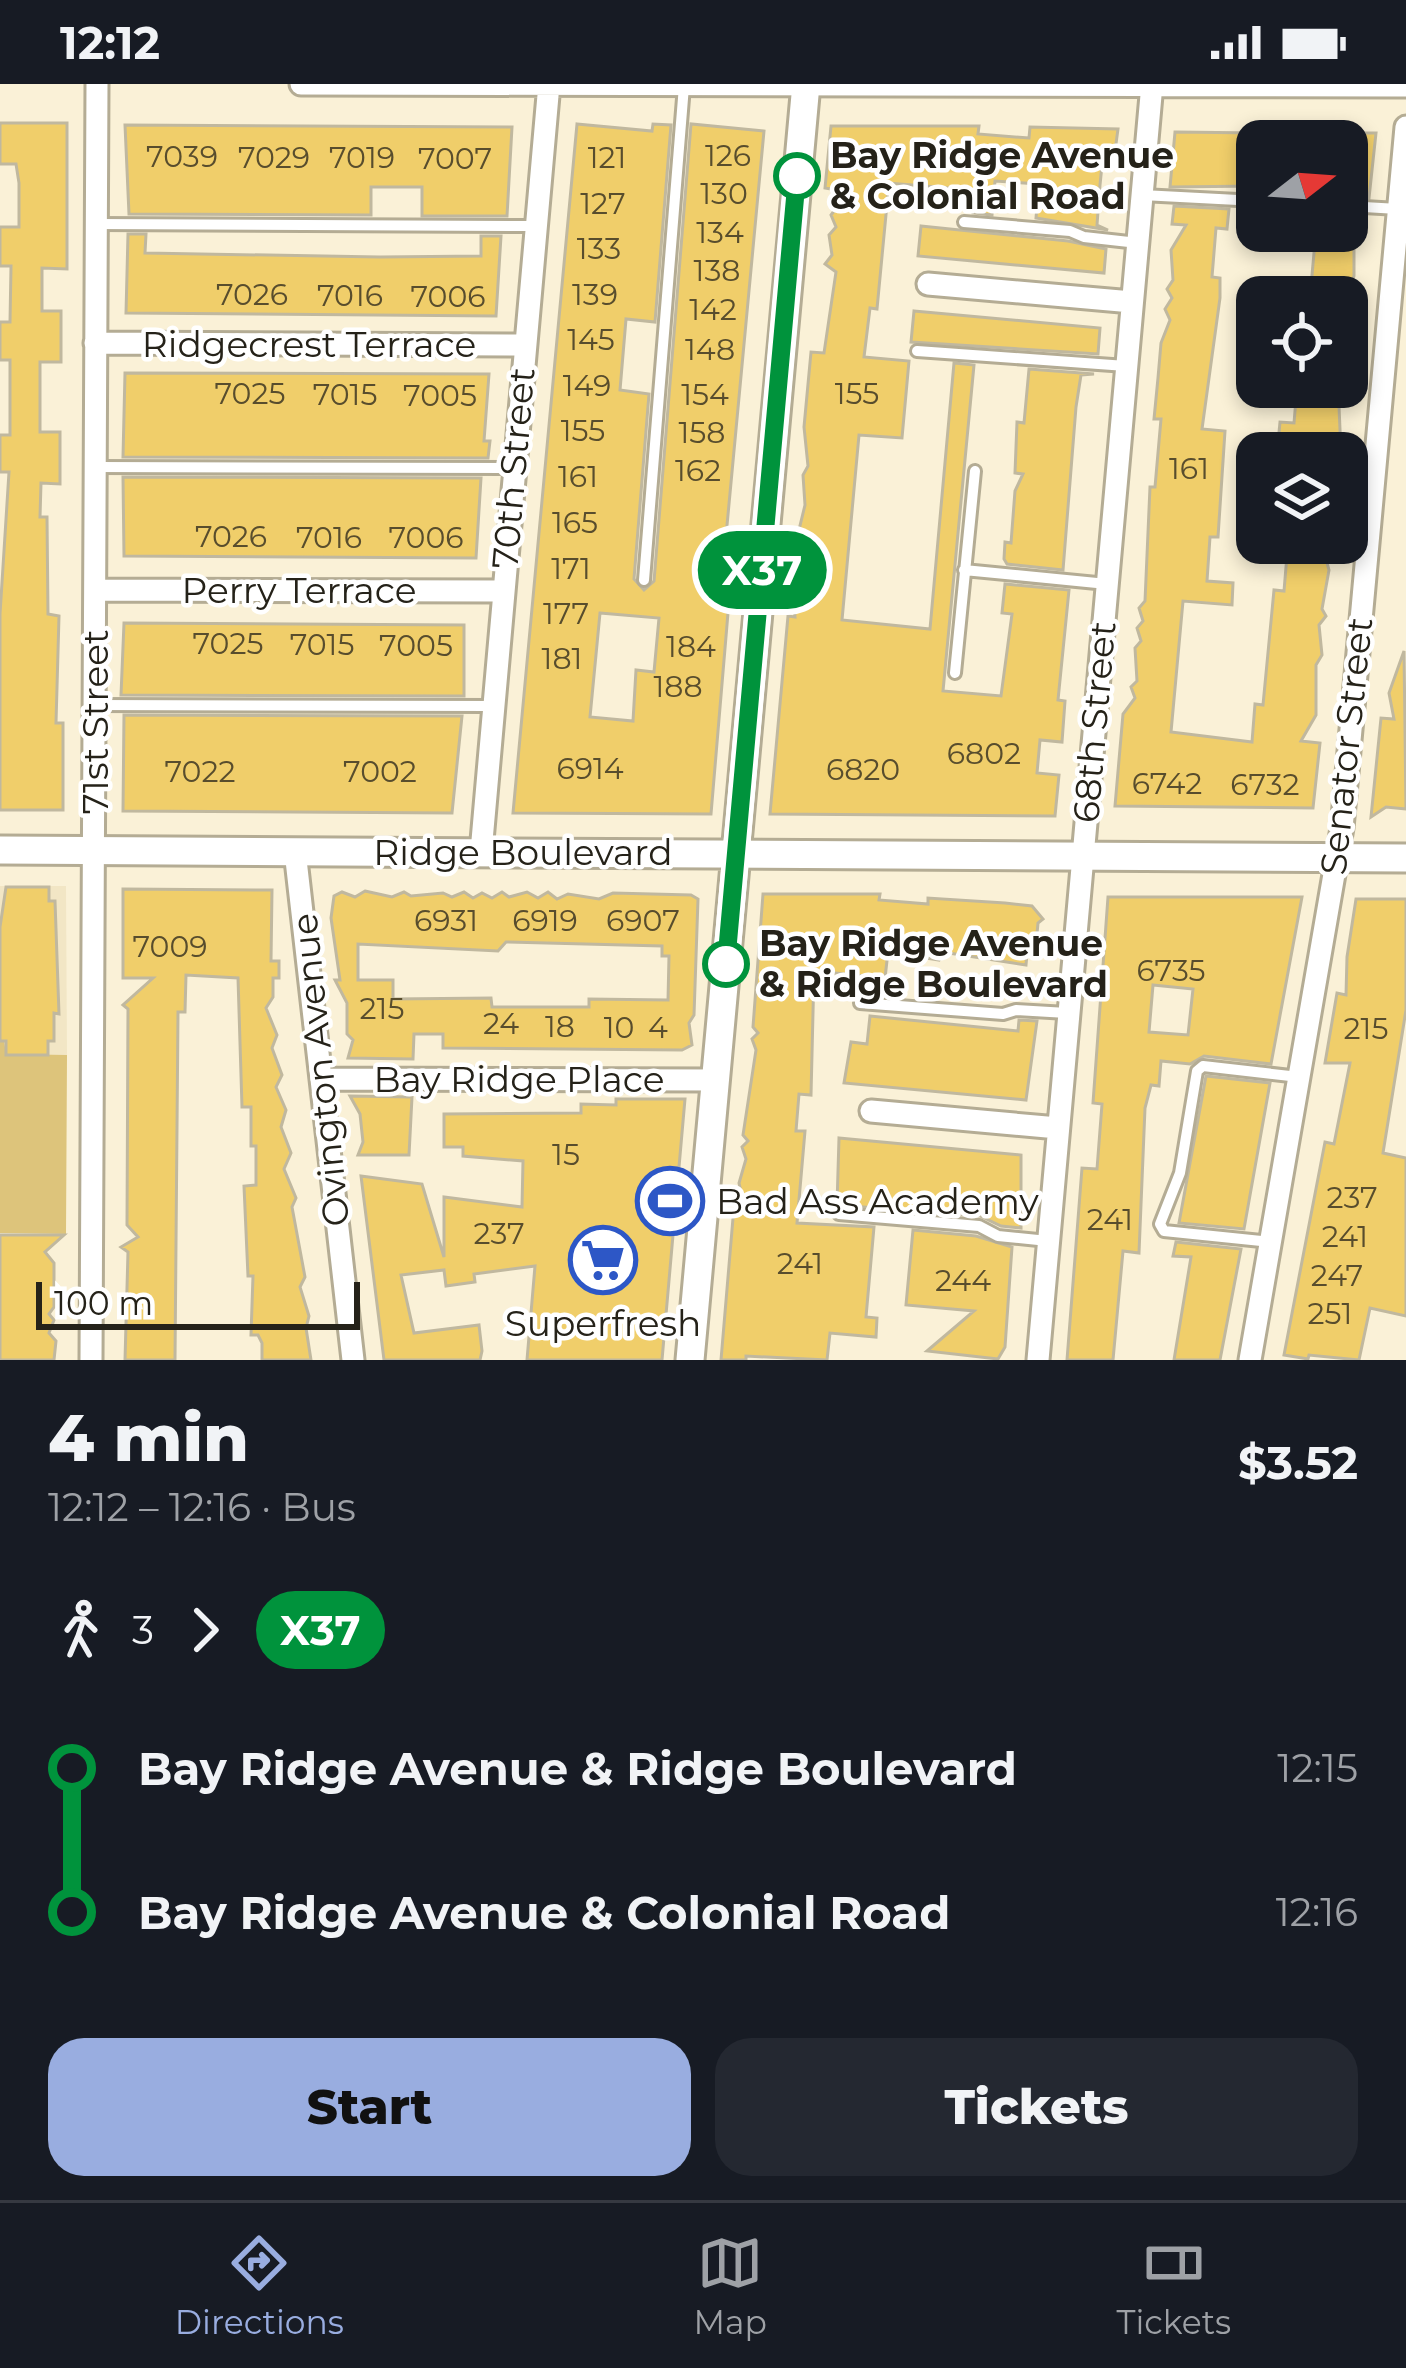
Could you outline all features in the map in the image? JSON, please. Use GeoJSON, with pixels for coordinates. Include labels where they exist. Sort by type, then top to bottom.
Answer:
{"type":"FeatureCollection","features":[{"type":"Feature","properties":{"kind":"street","name":"71st Street"},"geometry":{"type":"LineString","coordinates":[[91,1360],[97,84]]}},
{"type":"Feature","properties":{"kind":"street"},"geometry":{"type":"LineString","coordinates":[[301,84],[1406,86]]}},
{"type":"Feature","properties":{"kind":"street","name":"70th Street"},"geometry":{"type":"LineString","coordinates":[[481,852],[549,85]]}},
{"type":"Feature","properties":{"kind":"street"},"geometry":{"type":"LineString","coordinates":[[690,1360],[806,85]]}},
{"type":"Feature","properties":{"kind":"street","name":"68th Street"},"geometry":{"type":"LineString","coordinates":[[1038,1360],[1152,86]]}},
{"type":"Feature","properties":{"kind":"street","name":"Senator Street"},"geometry":{"type":"LineString","coordinates":[[1250,1360],[1336,857],[1406,128]]}},
{"type":"Feature","properties":{"kind":"street"},"geometry":{"type":"LineString","coordinates":[[928,284],[1132,302]]}},
{"type":"Feature","properties":{"kind":"street","name":"Ridgecrest Terrace"},"geometry":{"type":"LineString","coordinates":[[95,343],[523,345]]}},
{"type":"Feature","properties":{"kind":"street","name":"Perry Terrace"},"geometry":{"type":"LineString","coordinates":[[96,590],[503,591]]}},
{"type":"Feature","properties":{"kind":"street","name":"Ridge Boulevard"},"geometry":{"type":"LineString","coordinates":[[0,850],[1406,858]]}},
{"type":"Feature","properties":{"kind":"street","name":"Ovington Avenue"},"geometry":{"type":"LineString","coordinates":[[295,851],[353,1360]]}},
{"type":"Feature","properties":{"kind":"street","name":"Bay Ridge Place"},"geometry":{"type":"LineString","coordinates":[[321,1079],[716,1079]]}},
{"type":"Feature","properties":{"kind":"street"},"geometry":{"type":"LineString","coordinates":[[871,1111],[1058,1128]]}},
{"type":"Feature","properties":{"kind":"lane"},"geometry":{"type":"LineString","coordinates":[[644,580],[669,85]]}},
{"type":"Feature","properties":{"kind":"lane"},"geometry":{"type":"LineString","coordinates":[[1142,195],[1236,200]]}},
{"type":"Feature","properties":{"kind":"lane"},"geometry":{"type":"LineString","coordinates":[[1368,207],[1399,209]]}},
{"type":"Feature","properties":{"kind":"lane"},"geometry":{"type":"LineString","coordinates":[[964,222],[1070,231],[1138,243]]}},
{"type":"Feature","properties":{"kind":"lane"},"geometry":{"type":"LineString","coordinates":[[96,224],[535,226]]}},
{"type":"Feature","properties":{"kind":"lane"},"geometry":{"type":"LineString","coordinates":[[916,351],[1126,366]]}},
{"type":"Feature","properties":{"kind":"lane"},"geometry":{"type":"LineString","coordinates":[[96,467],[513,468]]}},
{"type":"Feature","properties":{"kind":"lane"},"geometry":{"type":"LineString","coordinates":[[955,674],[975,471]]}},
{"type":"Feature","properties":{"kind":"lane"},"geometry":{"type":"LineString","coordinates":[[964,570],[1107,584]]}},
{"type":"Feature","properties":{"kind":"lane"},"geometry":{"type":"LineString","coordinates":[[95,705],[493,706]]}},
{"type":"Feature","properties":{"kind":"lane"},"geometry":{"type":"LineString","coordinates":[[860,1003],[1003,1014],[1016,1010],[1067,1013]]}},
{"type":"Feature","properties":{"kind":"lane"},"geometry":{"type":"LineString","coordinates":[[1270,1242],[1164,1231],[1160,1224],[1180,1173],[1197,1071],[1203,1066],[1299,1077]]}},
{"type":"Feature","properties":{"kind":"lane"},"geometry":{"type":"LineString","coordinates":[[839,1214],[980,1226],[998,1236],[1048,1241]]}},
{"type":"Feature","properties":{"kind":"shaded area"},"geometry":{"type":"Polygon","coordinates":[[[0,886],[66,886],[67,1055],[6,1055],[0,1041],[0,886]]]}},
{"type":"Feature","properties":{"kind":"shaded area"},"geometry":{"type":"Polygon","coordinates":[[[0,1013],[6,1054],[67,1055],[66,1234],[0,1233],[0,1013]]]}},
{"type":"Feature","properties":{"kind":"building"},"geometry":{"type":"Polygon","coordinates":[[[0,123],[67,123],[67,269],[42,268],[42,311],[61,311],[61,362],[40,362],[40,432],[60,432],[60,484],[41,483],[40,517],[47,517],[48,614],[59,616],[56,723],[63,723],[63,810],[0,810],[0,614],[9,472],[0,472],[0,435],[10,435],[10,360],[0,360],[0,322],[10,322],[11,266],[0,266],[0,227],[19,227],[19,183],[16,164],[0,164],[0,123]]]}},
{"type":"Feature","properties":{"kind":"building"},"geometry":{"type":"Polygon","coordinates":[[[577,124],[652,131],[653,124],[671,125],[655,322],[626,319],[620,390],[649,394],[634,579],[644,590],[654,581],[691,124],[764,131],[720,600],[729,601],[711,814],[513,813],[577,124]],[[600,613],[590,717],[633,721],[636,670],[654,672],[659,618],[600,613]]]}},
{"type":"Feature","properties":{"kind":"building"},"geometry":{"type":"Polygon","coordinates":[[[125,125],[512,127],[507,216],[422,216],[422,187],[371,187],[371,215],[129,214],[125,125]]]}},
{"type":"Feature","properties":{"kind":"building"},"geometry":{"type":"Polygon","coordinates":[[[831,126],[979,126],[978,134],[1029,138],[1030,127],[1118,129],[1113,166],[1102,165],[1100,185],[1097,225],[1108,230],[1036,218],[1039,184],[995,181],[992,215],[973,213],[975,190],[889,183],[877,309],[870,308],[864,357],[909,361],[902,438],[859,435],[842,620],[930,629],[954,363],[974,365],[943,691],[1001,696],[1012,614],[1002,613],[1005,584],[1069,590],[1058,700],[1065,701],[1062,742],[1040,740],[1037,773],[1059,775],[1055,816],[770,814],[788,616],[795,617],[793,574],[805,505],[804,427],[811,352],[824,353],[836,272],[825,264],[832,255],[829,235],[836,227],[831,215],[837,207],[831,189],[825,188],[831,126]]]}},
{"type":"Feature","properties":{"kind":"building"},"geometry":{"type":"Polygon","coordinates":[[[1175,132],[1236,133],[1236,186],[1170,187],[1175,132]]]}},
{"type":"Feature","properties":{"kind":"building"},"geometry":{"type":"Polygon","coordinates":[[[1368,133],[1376,133],[1369,198],[1368,133]]]}},
{"type":"Feature","properties":{"kind":"building"},"geometry":{"type":"Polygon","coordinates":[[[1174,206],[1229,209],[1227,229],[1216,228],[1212,277],[1220,278],[1220,298],[1202,429],[1225,431],[1218,537],[1210,537],[1207,581],[1233,583],[1232,605],[1183,601],[1171,732],[1252,742],[1255,704],[1263,705],[1274,590],[1284,591],[1286,564],[1327,564],[1322,609],[1326,616],[1319,625],[1322,655],[1316,665],[1316,715],[1301,741],[1320,743],[1313,808],[1115,806],[1123,714],[1135,698],[1131,687],[1137,681],[1135,648],[1141,641],[1137,628],[1143,621],[1139,608],[1145,601],[1150,487],[1155,487],[1161,419],[1154,419],[1161,343],[1170,320],[1165,309],[1172,298],[1167,289],[1173,280],[1171,250],[1186,225],[1172,224],[1174,206]]]}},
{"type":"Feature","properties":{"kind":"building"},"geometry":{"type":"Polygon","coordinates":[[[921,226],[1106,249],[1104,273],[918,256],[921,226]]]}},
{"type":"Feature","properties":{"kind":"building"},"geometry":{"type":"Polygon","coordinates":[[[128,234],[146,234],[145,253],[380,257],[481,256],[481,236],[501,236],[496,316],[126,313],[128,234]]]}},
{"type":"Feature","properties":{"kind":"building"},"geometry":{"type":"Polygon","coordinates":[[[1314,252],[1354,252],[1354,276],[1312,276],[1314,252]]]}},
{"type":"Feature","properties":{"kind":"building"},"geometry":{"type":"Polygon","coordinates":[[[914,311],[1100,328],[1098,354],[911,342],[914,311]]]}},
{"type":"Feature","properties":{"kind":"building"},"geometry":{"type":"Polygon","coordinates":[[[1029,369],[1094,374],[1081,375],[1063,570],[1007,564],[1004,559],[1005,542],[1011,543],[1015,491],[1023,474],[1015,473],[1017,422],[1024,423],[1029,369]]]}},
{"type":"Feature","properties":{"kind":"building"},"geometry":{"type":"Polygon","coordinates":[[[125,373],[489,374],[484,441],[490,441],[488,458],[123,457],[125,373]]]}},
{"type":"Feature","properties":{"kind":"building"},"geometry":{"type":"Polygon","coordinates":[[[1295,408],[1339,408],[1340,432],[1279,432],[1280,422],[1294,423],[1295,408]]]}},
{"type":"Feature","properties":{"kind":"building"},"geometry":{"type":"Polygon","coordinates":[[[123,477],[481,478],[476,558],[124,556],[123,477]]]}},
{"type":"Feature","properties":{"kind":"building"},"geometry":{"type":"Polygon","coordinates":[[[124,623],[464,625],[464,696],[121,695],[124,623]]]}},
{"type":"Feature","properties":{"kind":"building"},"geometry":{"type":"Polygon","coordinates":[[[1404,651],[1406,809],[1386,807],[1371,817],[1381,718],[1394,719],[1389,693],[1404,651]]]}},
{"type":"Feature","properties":{"kind":"building"},"geometry":{"type":"Polygon","coordinates":[[[124,715],[462,716],[452,813],[123,811],[124,715]]]}},
{"type":"Feature","properties":{"kind":"building"},"geometry":{"type":"Polygon","coordinates":[[[6,887],[49,887],[49,901],[55,901],[59,1014],[54,1013],[54,1041],[48,1041],[48,1055],[6,1055],[6,1041],[0,1041],[0,927],[6,887]]]}},
{"type":"Feature","properties":{"kind":"building"},"geometry":{"type":"Polygon","coordinates":[[[123,889],[272,890],[271,961],[279,961],[279,978],[273,978],[273,997],[266,1008],[277,1035],[272,1048],[282,1075],[276,1087],[286,1110],[281,1127],[291,1153],[284,1169],[296,1198],[292,1207],[305,1277],[300,1287],[309,1316],[311,1360],[262,1360],[262,1343],[258,1335],[251,1335],[253,1276],[248,1276],[244,1186],[256,1185],[256,1146],[251,1146],[251,1107],[242,1107],[238,978],[186,975],[185,1012],[178,1012],[175,1360],[125,1360],[128,1252],[121,1247],[138,1237],[127,1225],[128,1009],[123,1005],[153,978],[123,978],[123,889]]]}},
{"type":"Feature","properties":{"kind":"building"},"geometry":{"type":"Polygon","coordinates":[[[365,891],[392,897],[404,892],[452,897],[464,892],[473,898],[482,893],[492,898],[502,892],[509,897],[527,892],[538,898],[548,892],[557,899],[568,894],[599,899],[613,893],[691,895],[698,899],[694,1015],[689,1023],[692,1045],[682,1050],[443,1048],[443,1034],[414,1034],[413,1059],[348,1058],[353,1040],[347,1034],[347,1003],[335,980],[340,980],[331,918],[334,896],[342,892],[355,897],[365,891]],[[506,942],[498,951],[358,944],[358,980],[393,980],[393,999],[491,998],[492,1007],[589,1007],[589,999],[668,1000],[669,956],[662,956],[662,946],[506,942]]]}},
{"type":"Feature","properties":{"kind":"building"},"geometry":{"type":"Polygon","coordinates":[[[763,894],[880,894],[879,900],[928,904],[928,898],[1005,903],[1032,906],[1043,919],[1038,923],[1035,955],[1027,954],[1026,965],[942,952],[939,960],[888,952],[885,978],[814,971],[811,1095],[799,1094],[796,1131],[805,1131],[797,1223],[874,1227],[866,1317],[877,1318],[876,1337],[830,1333],[827,1360],[746,1356],[746,1360],[721,1360],[733,1218],[742,1196],[739,1183],[746,1159],[742,1147],[748,1141],[743,1135],[756,1050],[752,1039],[758,1033],[753,1027],[763,894]]]}},
{"type":"Feature","properties":{"kind":"building"},"geometry":{"type":"Polygon","coordinates":[[[1108,897],[1302,897],[1271,1064],[1204,1056],[1190,1064],[1161,1061],[1159,1086],[1151,1085],[1145,1108],[1139,1253],[1123,1251],[1113,1360],[1067,1360],[1082,1168],[1097,1169],[1102,1104],[1093,1103],[1108,897]],[[1153,985],[1149,1032],[1188,1035],[1193,989],[1153,985]]]}},
{"type":"Feature","properties":{"kind":"building"},"geometry":{"type":"Polygon","coordinates":[[[1356,899],[1406,899],[1406,1010],[1383,1153],[1406,1158],[1406,1316],[1370,1308],[1359,1360],[1309,1355],[1308,1359],[1284,1355],[1325,1142],[1334,1144],[1350,1063],[1325,1063],[1337,993],[1346,995],[1356,899]]]}},
{"type":"Feature","properties":{"kind":"building"},"geometry":{"type":"Polygon","coordinates":[[[870,1016],[1018,1031],[1019,1020],[1037,1021],[1026,1100],[844,1083],[851,1042],[867,1044],[870,1016]]]}},
{"type":"Feature","properties":{"kind":"building"},"geometry":{"type":"Polygon","coordinates":[[[1206,1076],[1270,1083],[1244,1229],[1179,1223],[1206,1076]]]}},
{"type":"Feature","properties":{"kind":"building"},"geometry":{"type":"Polygon","coordinates":[[[350,1096],[412,1097],[409,1155],[358,1155],[363,1142],[360,1114],[350,1096]]]}},
{"type":"Feature","properties":{"kind":"building"},"geometry":{"type":"Polygon","coordinates":[[[616,1099],[685,1099],[662,1360],[527,1360],[535,1266],[474,1274],[475,1282],[446,1286],[444,1270],[401,1275],[414,1333],[479,1325],[482,1351],[480,1360],[384,1360],[361,1176],[422,1184],[444,1257],[444,1197],[522,1207],[523,1161],[463,1156],[463,1147],[444,1147],[444,1114],[581,1113],[581,1104],[616,1105],[616,1099]]]}},
{"type":"Feature","properties":{"kind":"building"},"geometry":{"type":"Polygon","coordinates":[[[839,1138],[1021,1155],[1021,1228],[1001,1226],[980,1216],[837,1205],[839,1138]]]}},
{"type":"Feature","properties":{"kind":"building"},"geometry":{"type":"Polygon","coordinates":[[[913,1230],[976,1236],[1012,1247],[1005,1347],[998,1359],[927,1351],[974,1311],[906,1305],[913,1230]]]}},
{"type":"Feature","properties":{"kind":"building"},"geometry":{"type":"Polygon","coordinates":[[[0,1235],[64,1235],[45,1252],[54,1263],[54,1307],[49,1314],[54,1320],[49,1333],[56,1341],[54,1360],[0,1360],[0,1235]]]}},
{"type":"Feature","properties":{"kind":"building"},"geometry":{"type":"Polygon","coordinates":[[[1176,1242],[1241,1249],[1220,1360],[1174,1360],[1191,1257],[1173,1256],[1176,1242]]]}},
{"type":"Feature","properties":{"kind":"bus line","name":"X37"},"geometry":{"type":"LineString","coordinates":[[726,964],[797,176]]}},
{"type":"Feature","properties":{"kind":"place","name":"Bay Ridge Avenue & Colonial Road"},"geometry":{"type":"Point","coordinates":[797,176]}},
{"type":"Feature","properties":{"kind":"place","name":"Bay Ridge Avenue & Ridge Boulevard"},"geometry":{"type":"Point","coordinates":[726,964]}},
{"type":"Feature","properties":{"kind":"place","name":"Bad Ass Academy"},"geometry":{"type":"Point","coordinates":[670,1201]}},
{"type":"Feature","properties":{"kind":"place","name":"Superfresh"},"geometry":{"type":"Point","coordinates":[603,1260]}}]}
